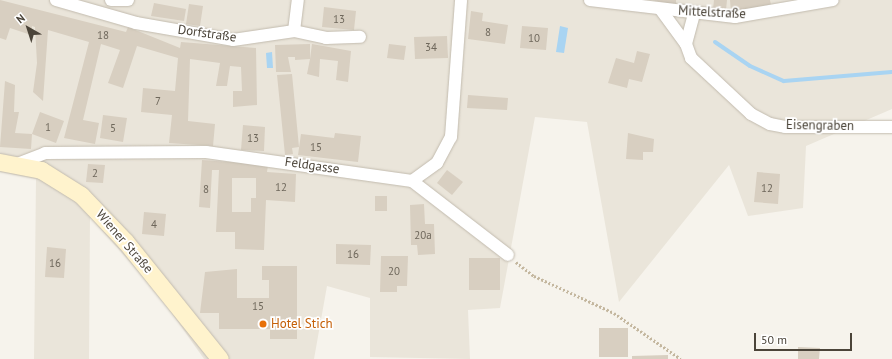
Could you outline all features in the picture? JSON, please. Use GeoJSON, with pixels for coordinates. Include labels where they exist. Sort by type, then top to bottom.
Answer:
{"type":"FeatureCollection","features":[{"type":"Feature","properties":{"kind":"street","name":"Dorfstraße"},"geometry":{"type":"LineString","coordinates":[[56,0],[136,23],[233,40],[294,31],[326,38],[360,37]]}},
{"type":"Feature","properties":{"kind":"street"},"geometry":{"type":"LineString","coordinates":[[111,0],[128,0]]}},
{"type":"Feature","properties":{"kind":"street"},"geometry":{"type":"LineString","coordinates":[[294,31],[298,0]]}},
{"type":"Feature","properties":{"kind":"street"},"geometry":{"type":"LineString","coordinates":[[461,0],[451,137],[437,163],[412,181],[508,255]]}},
{"type":"Feature","properties":{"kind":"street","name":"Mittelstraße"},"geometry":{"type":"LineString","coordinates":[[590,0],[694,14],[760,14],[833,0]]}},
{"type":"Feature","properties":{"kind":"street","name":"Eisengraben"},"geometry":{"type":"LineString","coordinates":[[661,10],[686,44],[691,58],[718,86],[751,114],[770,124],[892,127]]}},
{"type":"Feature","properties":{"kind":"street"},"geometry":{"type":"LineString","coordinates":[[686,44],[694,14]]}},
{"type":"Feature","properties":{"kind":"street","name":"Feldgasse"},"geometry":{"type":"LineString","coordinates":[[8,163],[45,153],[206,152],[412,181]]}},
{"type":"Feature","properties":{"kind":"street","name":"Wiener Straße"},"geometry":{"type":"LineString","coordinates":[[8,163],[58,179],[100,212],[220,359]]}},
{"type":"Feature","properties":{"kind":"path"},"geometry":{"type":"LineString","coordinates":[[508,255],[534,276],[614,312],[681,359]]}},
{"type":"Feature","properties":{"kind":"shaded area"},"geometry":{"type":"Polygon","coordinates":[[[0,0],[892,0],[892,109],[806,146],[803,208],[748,216],[729,165],[619,302],[587,122],[535,117],[500,308],[468,310],[470,359],[370,357],[370,298],[327,286],[314,359],[204,359],[159,295],[90,217],[89,359],[34,359],[36,179],[0,172],[0,0]]]}},
{"type":"Feature","properties":{"kind":"water"},"geometry":{"type":"Polygon","coordinates":[[[560,26],[568,28],[564,53],[556,52],[560,26]]]}},
{"type":"Feature","properties":{"kind":"water"},"geometry":{"type":"Polygon","coordinates":[[[272,52],[273,68],[267,68],[266,53],[272,52]]]}},
{"type":"Feature","properties":{"kind":"building"},"geometry":{"type":"Polygon","coordinates":[[[0,0],[126,32],[128,27],[180,48],[181,42],[256,48],[257,105],[233,107],[233,91],[242,91],[241,67],[230,66],[227,86],[216,86],[220,63],[190,59],[188,121],[215,124],[213,146],[169,143],[172,115],[141,112],[143,88],[175,91],[178,58],[137,46],[123,88],[108,83],[120,50],[101,44],[83,120],[99,123],[95,144],[64,138],[89,42],[48,30],[43,101],[33,92],[37,63],[35,27],[32,26],[31,35],[10,28],[6,40],[0,38],[0,0]]]}},
{"type":"Feature","properties":{"kind":"building"},"geometry":{"type":"Polygon","coordinates":[[[652,0],[676,0],[676,5],[652,0]]]}},
{"type":"Feature","properties":{"kind":"building"},"geometry":{"type":"Polygon","coordinates":[[[714,0],[727,0],[726,10],[713,9],[714,0]]]}},
{"type":"Feature","properties":{"kind":"building"},"geometry":{"type":"Polygon","coordinates":[[[730,0],[770,0],[771,5],[731,12],[730,0]]]}},
{"type":"Feature","properties":{"kind":"building"},"geometry":{"type":"Polygon","coordinates":[[[154,3],[186,9],[184,21],[151,16],[154,3]]]}},
{"type":"Feature","properties":{"kind":"building"},"geometry":{"type":"Polygon","coordinates":[[[189,4],[203,6],[200,26],[186,24],[189,4]]]}},
{"type":"Feature","properties":{"kind":"building"},"geometry":{"type":"Polygon","coordinates":[[[324,7],[356,11],[354,30],[322,27],[324,7]]]}},
{"type":"Feature","properties":{"kind":"building"},"geometry":{"type":"Polygon","coordinates":[[[471,11],[483,13],[482,21],[508,25],[505,44],[468,39],[471,11]]]}},
{"type":"Feature","properties":{"kind":"building"},"geometry":{"type":"Polygon","coordinates":[[[522,26],[548,28],[546,50],[520,48],[522,26]]]}},
{"type":"Feature","properties":{"kind":"building"},"geometry":{"type":"Polygon","coordinates":[[[447,36],[448,58],[415,59],[414,37],[447,36]]]}},
{"type":"Feature","properties":{"kind":"building"},"geometry":{"type":"Polygon","coordinates":[[[310,44],[310,59],[295,60],[295,57],[288,57],[291,72],[276,72],[275,45],[310,44]]]}},
{"type":"Feature","properties":{"kind":"building"},"geometry":{"type":"Polygon","coordinates":[[[312,44],[351,51],[348,82],[336,80],[338,61],[320,59],[319,77],[307,74],[312,44]]]}},
{"type":"Feature","properties":{"kind":"building"},"geometry":{"type":"Polygon","coordinates":[[[389,44],[406,46],[404,60],[387,58],[389,44]]]}},
{"type":"Feature","properties":{"kind":"building"},"geometry":{"type":"Polygon","coordinates":[[[637,51],[650,54],[642,82],[629,79],[627,88],[608,83],[616,58],[634,63],[637,51]]]}},
{"type":"Feature","properties":{"kind":"building"},"geometry":{"type":"Polygon","coordinates":[[[292,74],[299,147],[292,148],[293,154],[285,155],[277,75],[292,74]]]}},
{"type":"Feature","properties":{"kind":"building"},"geometry":{"type":"Polygon","coordinates":[[[5,81],[15,85],[14,112],[19,112],[15,133],[32,134],[31,149],[0,147],[5,81]]]}},
{"type":"Feature","properties":{"kind":"building"},"geometry":{"type":"Polygon","coordinates":[[[468,95],[508,98],[507,110],[467,108],[468,95]]]}},
{"type":"Feature","properties":{"kind":"building"},"geometry":{"type":"Polygon","coordinates":[[[40,112],[64,121],[56,143],[32,134],[40,112]]]}},
{"type":"Feature","properties":{"kind":"building"},"geometry":{"type":"Polygon","coordinates":[[[103,115],[127,118],[123,142],[100,138],[103,115]]]}},
{"type":"Feature","properties":{"kind":"building"},"geometry":{"type":"Polygon","coordinates":[[[243,125],[265,127],[264,151],[241,150],[243,125]]]}},
{"type":"Feature","properties":{"kind":"building"},"geometry":{"type":"Polygon","coordinates":[[[335,133],[361,136],[358,162],[298,155],[301,134],[334,138],[335,133]]]}},
{"type":"Feature","properties":{"kind":"building"},"geometry":{"type":"Polygon","coordinates":[[[628,133],[654,139],[653,152],[643,152],[643,160],[626,159],[628,133]]]}},
{"type":"Feature","properties":{"kind":"building"},"geometry":{"type":"Polygon","coordinates":[[[202,160],[268,165],[267,172],[296,174],[295,202],[266,200],[264,250],[235,249],[235,232],[216,232],[219,170],[212,170],[210,208],[199,207],[202,160]],[[232,178],[232,212],[251,212],[251,198],[256,198],[256,178],[232,178]]]}},
{"type":"Feature","properties":{"kind":"building"},"geometry":{"type":"Polygon","coordinates":[[[88,164],[105,165],[103,183],[86,182],[88,164]]]}},
{"type":"Feature","properties":{"kind":"building"},"geometry":{"type":"Polygon","coordinates":[[[447,170],[463,182],[452,195],[437,183],[447,170]]]}},
{"type":"Feature","properties":{"kind":"building"},"geometry":{"type":"Polygon","coordinates":[[[757,172],[780,174],[778,204],[754,202],[757,172]]]}},
{"type":"Feature","properties":{"kind":"building"},"geometry":{"type":"Polygon","coordinates":[[[375,196],[387,196],[387,211],[375,211],[375,196]]]}},
{"type":"Feature","properties":{"kind":"building"},"geometry":{"type":"Polygon","coordinates":[[[424,204],[425,224],[434,224],[435,254],[418,255],[417,245],[411,245],[410,205],[424,204]]]}},
{"type":"Feature","properties":{"kind":"building"},"geometry":{"type":"Polygon","coordinates":[[[144,212],[166,214],[164,236],[142,234],[144,212]]]}},
{"type":"Feature","properties":{"kind":"building"},"geometry":{"type":"Polygon","coordinates":[[[336,244],[371,245],[370,265],[336,264],[336,244]]]}},
{"type":"Feature","properties":{"kind":"building"},"geometry":{"type":"Polygon","coordinates":[[[47,247],[66,249],[64,278],[45,277],[47,247]]]}},
{"type":"Feature","properties":{"kind":"building"},"geometry":{"type":"Polygon","coordinates":[[[381,256],[408,256],[407,286],[397,286],[397,292],[380,292],[381,256]]]}},
{"type":"Feature","properties":{"kind":"building"},"geometry":{"type":"Polygon","coordinates":[[[469,258],[500,258],[500,290],[469,290],[469,258]]]}},
{"type":"Feature","properties":{"kind":"building"},"geometry":{"type":"Polygon","coordinates":[[[262,266],[297,266],[297,339],[270,339],[270,329],[219,329],[219,313],[200,313],[205,272],[237,269],[237,298],[269,298],[269,280],[262,280],[262,266]]]}},
{"type":"Feature","properties":{"kind":"building"},"geometry":{"type":"Polygon","coordinates":[[[599,328],[628,328],[628,357],[599,357],[599,328]]]}},
{"type":"Feature","properties":{"kind":"building"},"geometry":{"type":"Polygon","coordinates":[[[798,347],[820,348],[819,359],[798,359],[798,347]]]}},
{"type":"Feature","properties":{"kind":"building"},"geometry":{"type":"Polygon","coordinates":[[[668,355],[668,359],[632,359],[632,356],[668,355]]]}},
{"type":"Feature","properties":{"kind":"waterway"},"geometry":{"type":"LineString","coordinates":[[715,42],[750,66],[784,81],[892,72]]}},
{"type":"Feature","properties":{"kind":"place","name":"Hotel Stich"},"geometry":{"type":"Point","coordinates":[263,324]}}]}
